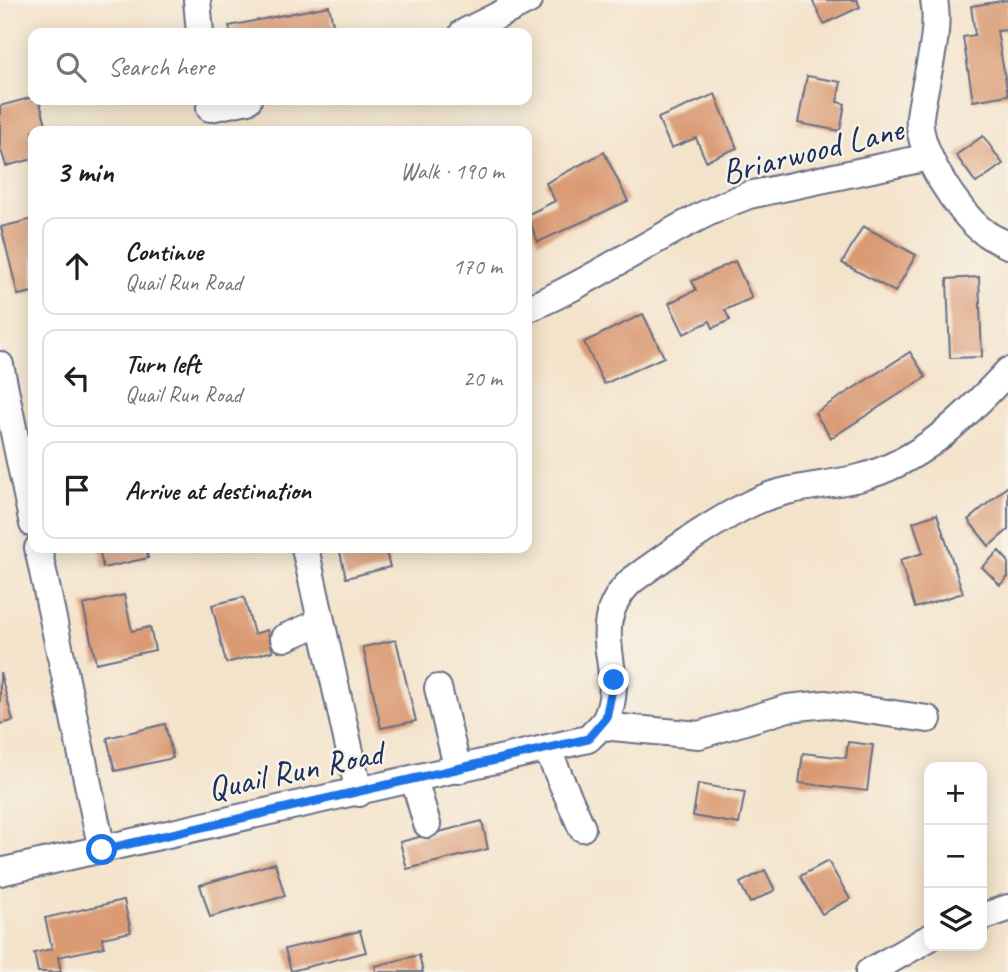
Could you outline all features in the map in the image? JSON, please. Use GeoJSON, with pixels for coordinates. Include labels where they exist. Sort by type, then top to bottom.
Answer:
{"type":"FeatureCollection","features":[{"type":"Feature","properties":{"kind":"street"},"geometry":{"type":"LineString","coordinates":[[197,0],[200,28]]}},
{"type":"Feature","properties":{"kind":"street"},"geometry":{"type":"LineString","coordinates":[[473,28],[529,0]]}},
{"type":"Feature","properties":{"kind":"street"},"geometry":{"type":"LineString","coordinates":[[934,0],[928,86],[920,120],[929,157],[940,180],[983,232],[1008,245]]}},
{"type":"Feature","properties":{"kind":"street"},"geometry":{"type":"LineString","coordinates":[[212,113],[234,105]]}},
{"type":"Feature","properties":{"kind":"street","name":"Briarwood Lane"},"geometry":{"type":"LineString","coordinates":[[532,307],[606,270],[721,206],[749,195],[929,157]]}},
{"type":"Feature","properties":{"kind":"street"},"geometry":{"type":"LineString","coordinates":[[0,365],[28,500]]}},
{"type":"Feature","properties":{"kind":"street"},"geometry":{"type":"LineString","coordinates":[[928,719],[826,704],[788,708],[699,735],[601,726],[606,718],[614,680],[606,626],[614,601],[631,581],[732,513],[786,490],[861,478],[923,450],[966,415],[1008,371]]}},
{"type":"Feature","properties":{"kind":"street"},"geometry":{"type":"LineString","coordinates":[[39,553],[102,850]]}},
{"type":"Feature","properties":{"kind":"street"},"geometry":{"type":"LineString","coordinates":[[306,553],[359,793]]}},
{"type":"Feature","properties":{"kind":"street"},"geometry":{"type":"LineString","coordinates":[[284,638],[321,622]]}},
{"type":"Feature","properties":{"kind":"street"},"geometry":{"type":"LineString","coordinates":[[438,688],[458,770]]}},
{"type":"Feature","properties":{"kind":"street","name":"Quail Run Road"},"geometry":{"type":"LineString","coordinates":[[0,872],[547,749],[588,739],[601,726]]}},
{"type":"Feature","properties":{"kind":"street"},"geometry":{"type":"LineString","coordinates":[[547,749],[582,828]]}},
{"type":"Feature","properties":{"kind":"street"},"geometry":{"type":"LineString","coordinates":[[414,779],[427,824]]}},
{"type":"Feature","properties":{"kind":"street"},"geometry":{"type":"LineString","coordinates":[[987,915],[1008,908]]}},
{"type":"Feature","properties":{"kind":"street"},"geometry":{"type":"LineString","coordinates":[[869,972],[924,941]]}},
{"type":"Feature","properties":{"kind":"building"},"geometry":{"type":"Polygon","coordinates":[[[812,0],[857,0],[860,7],[824,24],[812,0]]]}},
{"type":"Feature","properties":{"kind":"building"},"geometry":{"type":"Polygon","coordinates":[[[1008,0],[1008,30],[997,31],[1008,95],[973,101],[963,37],[975,35],[971,6],[1008,0]]]}},
{"type":"Feature","properties":{"kind":"building"},"geometry":{"type":"Polygon","coordinates":[[[329,6],[334,28],[230,28],[329,6]]]}},
{"type":"Feature","properties":{"kind":"building"},"geometry":{"type":"Polygon","coordinates":[[[807,76],[841,82],[837,102],[845,104],[840,131],[798,123],[807,76]]]}},
{"type":"Feature","properties":{"kind":"building"},"geometry":{"type":"Polygon","coordinates":[[[715,94],[737,148],[706,161],[696,138],[671,148],[658,118],[715,94]]]}},
{"type":"Feature","properties":{"kind":"building"},"geometry":{"type":"Polygon","coordinates":[[[28,98],[28,105],[40,105],[47,126],[28,126],[28,160],[6,166],[0,146],[0,106],[28,98]]]}},
{"type":"Feature","properties":{"kind":"building"},"geometry":{"type":"Polygon","coordinates":[[[983,136],[1003,164],[976,183],[956,155],[983,136]]]}},
{"type":"Feature","properties":{"kind":"building"},"geometry":{"type":"Polygon","coordinates":[[[604,152],[628,201],[538,242],[532,227],[532,212],[555,201],[546,183],[604,152]]]}},
{"type":"Feature","properties":{"kind":"building"},"geometry":{"type":"Polygon","coordinates":[[[28,220],[28,293],[18,295],[1,227],[28,220]]]}},
{"type":"Feature","properties":{"kind":"building"},"geometry":{"type":"Polygon","coordinates":[[[863,226],[916,255],[895,292],[842,263],[863,226]]]}},
{"type":"Feature","properties":{"kind":"building"},"geometry":{"type":"Polygon","coordinates":[[[735,261],[752,298],[725,310],[730,320],[713,328],[710,321],[684,334],[669,303],[696,290],[692,281],[735,261]]]}},
{"type":"Feature","properties":{"kind":"building"},"geometry":{"type":"Polygon","coordinates":[[[979,277],[982,357],[950,358],[947,279],[979,277]]]}},
{"type":"Feature","properties":{"kind":"building"},"geometry":{"type":"Polygon","coordinates":[[[643,314],[664,357],[604,384],[584,342],[643,314]]]}},
{"type":"Feature","properties":{"kind":"building"},"geometry":{"type":"Polygon","coordinates":[[[910,352],[926,377],[831,438],[815,413],[910,352]]]}},
{"type":"Feature","properties":{"kind":"building"},"geometry":{"type":"Polygon","coordinates":[[[1008,486],[1008,530],[989,546],[968,520],[1008,486]]]}},
{"type":"Feature","properties":{"kind":"building"},"geometry":{"type":"Polygon","coordinates":[[[937,514],[963,593],[915,608],[900,560],[923,553],[913,522],[937,514]]]}},
{"type":"Feature","properties":{"kind":"building"},"geometry":{"type":"Polygon","coordinates":[[[999,551],[1008,561],[1008,577],[1000,585],[982,567],[999,551]]]}},
{"type":"Feature","properties":{"kind":"building"},"geometry":{"type":"Polygon","coordinates":[[[100,553],[147,553],[148,558],[103,568],[100,553]]]}},
{"type":"Feature","properties":{"kind":"building"},"geometry":{"type":"Polygon","coordinates":[[[340,553],[386,553],[390,567],[346,578],[340,553]]]}},
{"type":"Feature","properties":{"kind":"building"},"geometry":{"type":"Polygon","coordinates":[[[124,595],[132,631],[150,627],[155,650],[96,663],[83,605],[124,595]]]}},
{"type":"Feature","properties":{"kind":"building"},"geometry":{"type":"Polygon","coordinates":[[[244,597],[254,634],[267,630],[273,651],[226,663],[212,605],[244,597]]]}},
{"type":"Feature","properties":{"kind":"building"},"geometry":{"type":"Polygon","coordinates":[[[396,640],[416,721],[381,728],[363,647],[396,640]]]}},
{"type":"Feature","properties":{"kind":"building"},"geometry":{"type":"Polygon","coordinates":[[[0,672],[13,721],[0,724],[0,672]]]}},
{"type":"Feature","properties":{"kind":"building"},"geometry":{"type":"Polygon","coordinates":[[[165,724],[173,758],[115,771],[107,738],[165,724]]]}},
{"type":"Feature","properties":{"kind":"building"},"geometry":{"type":"Polygon","coordinates":[[[848,742],[873,745],[867,791],[799,783],[803,753],[846,758],[848,742]]]}},
{"type":"Feature","properties":{"kind":"building"},"geometry":{"type":"Polygon","coordinates":[[[698,784],[745,792],[739,824],[693,816],[698,784]]]}},
{"type":"Feature","properties":{"kind":"building"},"geometry":{"type":"Polygon","coordinates":[[[482,821],[488,849],[407,869],[400,842],[482,821]]]}},
{"type":"Feature","properties":{"kind":"building"},"geometry":{"type":"Polygon","coordinates":[[[828,861],[850,899],[822,914],[800,876],[828,861]]]}},
{"type":"Feature","properties":{"kind":"building"},"geometry":{"type":"Polygon","coordinates":[[[275,863],[285,896],[210,917],[200,885],[275,863]]]}},
{"type":"Feature","properties":{"kind":"building"},"geometry":{"type":"Polygon","coordinates":[[[765,870],[775,890],[750,903],[740,883],[765,870]]]}},
{"type":"Feature","properties":{"kind":"building"},"geometry":{"type":"Polygon","coordinates":[[[124,900],[131,932],[102,938],[104,947],[58,957],[61,972],[38,972],[34,953],[52,949],[45,918],[124,900]]]}},
{"type":"Feature","properties":{"kind":"building"},"geometry":{"type":"Polygon","coordinates":[[[360,931],[366,952],[291,971],[285,949],[360,931]]]}},
{"type":"Feature","properties":{"kind":"building"},"geometry":{"type":"Polygon","coordinates":[[[419,955],[423,972],[376,972],[375,966],[419,955]]]}},
{"type":"Feature","properties":{"kind":"route"},"geometry":{"type":"LineString","coordinates":[[102,850],[588,739],[606,718],[614,680]]}}]}
